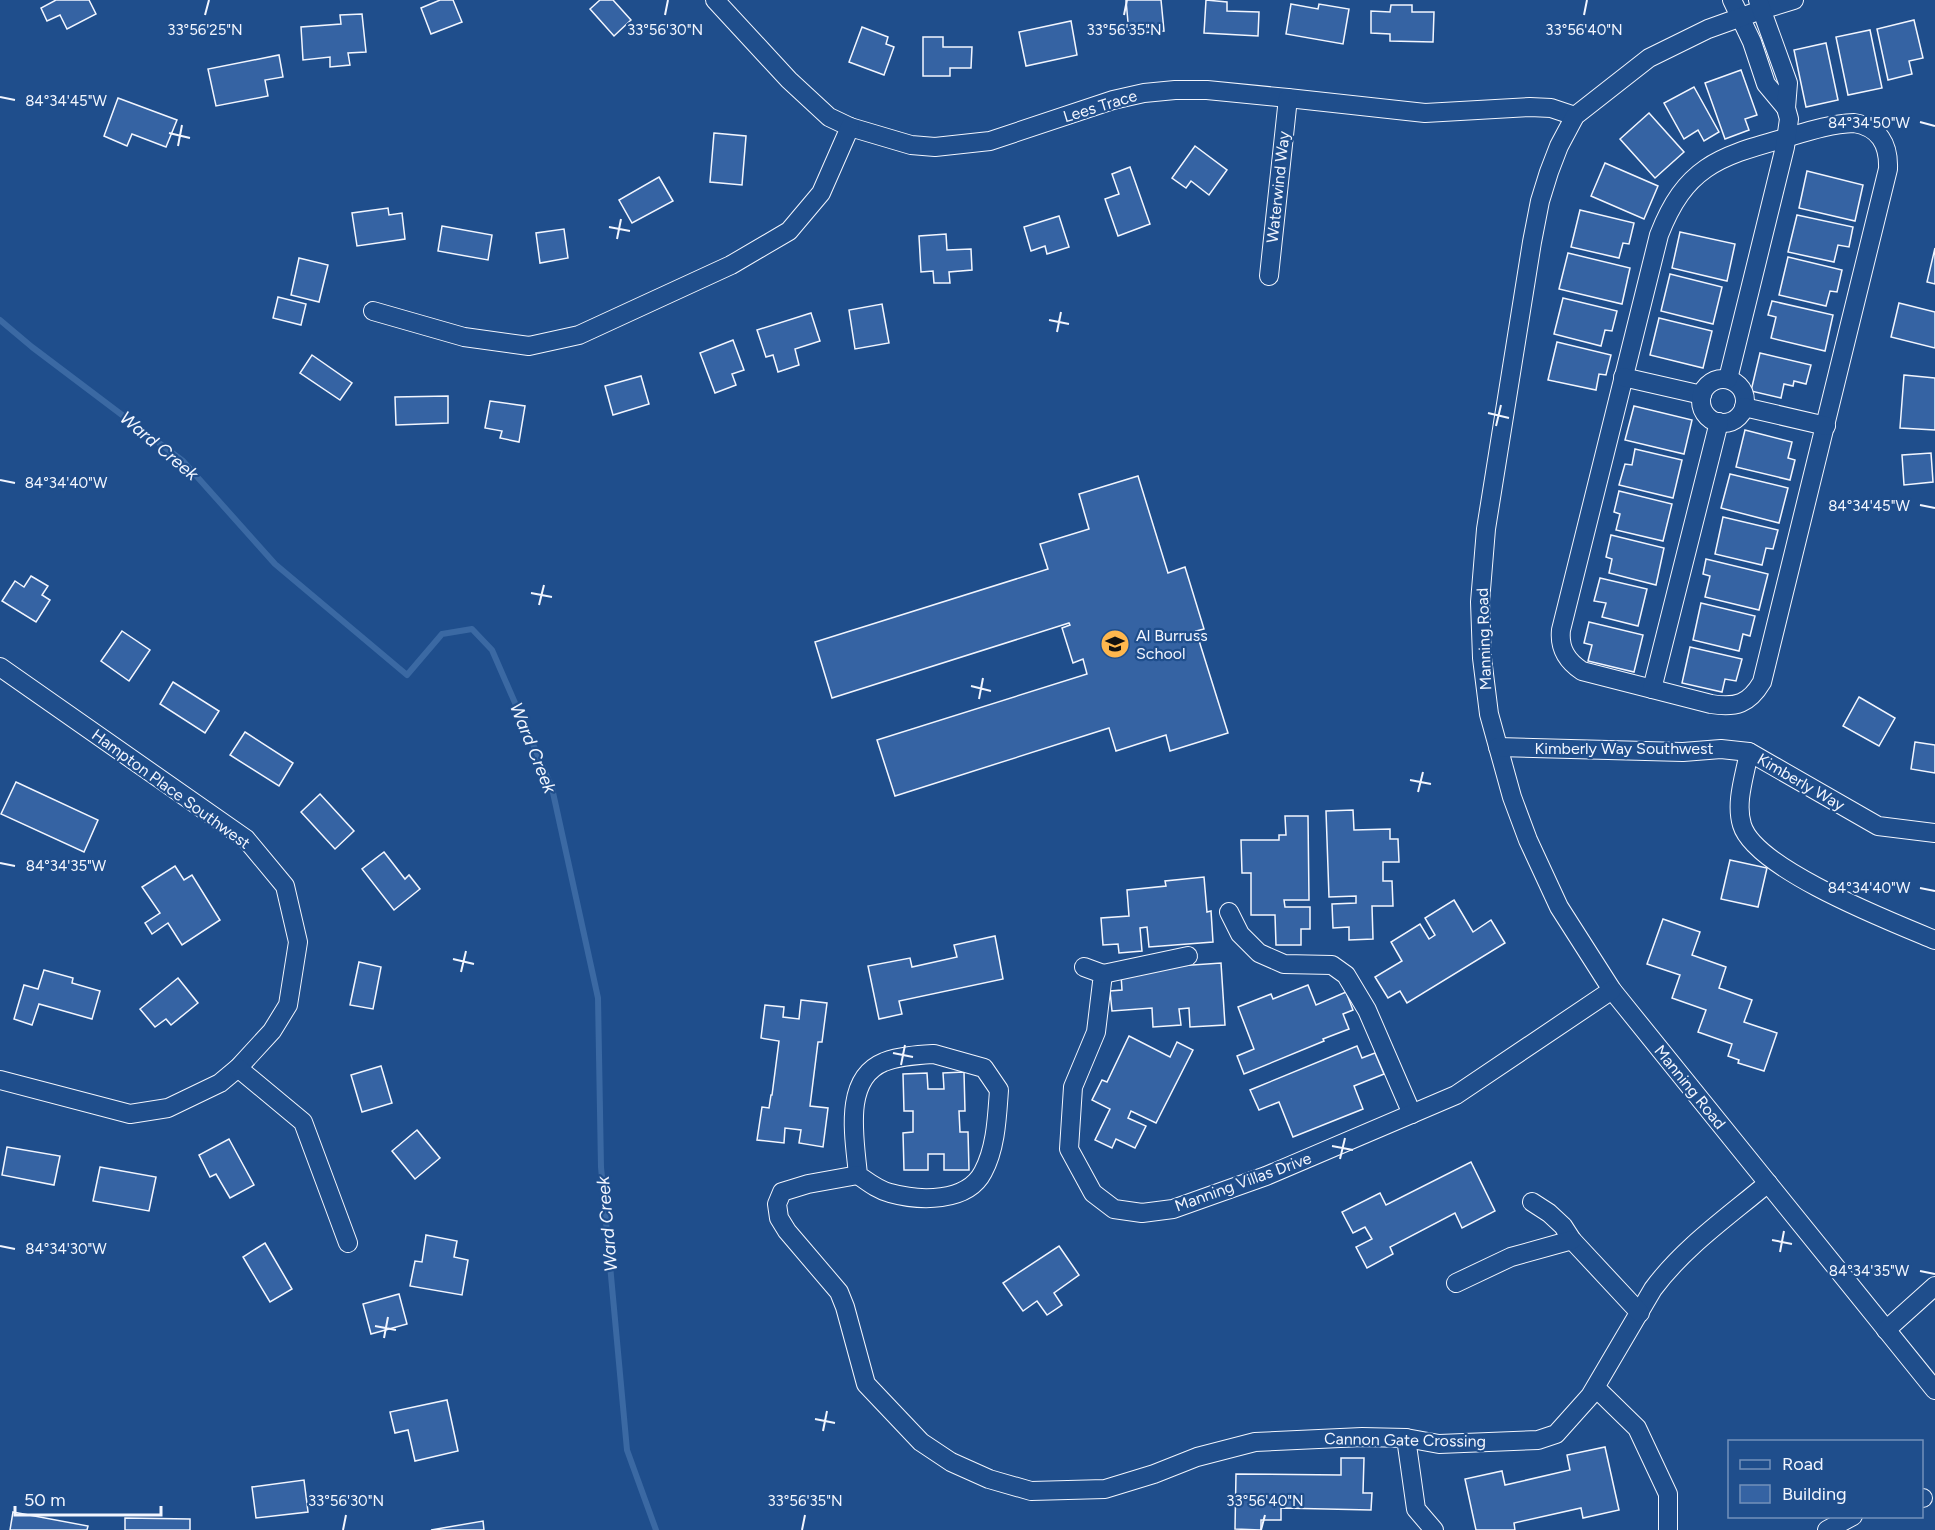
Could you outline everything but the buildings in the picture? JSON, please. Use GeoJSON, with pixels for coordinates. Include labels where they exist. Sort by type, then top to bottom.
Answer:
{"type":"FeatureCollection","features":[{"type":"Feature","properties":{"kind":"street","name":"Lees Trace"},"geometry":{"type":"LineString","coordinates":[[715,0],[810,100],[830,117],[850,127],[911,145],[960,146],[990,141],[1113,99],[1174,90],[1207,90],[1425,113],[1551,108],[1575,116]]}},
{"type":"Feature","properties":{"kind":"street"},"geometry":{"type":"LineString","coordinates":[[1732,0],[1742,16],[1766,84],[1786,108]]}},
{"type":"Feature","properties":{"kind":"street","name":"Manning Road"},"geometry":{"type":"LineString","coordinates":[[1794,0],[1759,5],[1742,16],[1708,29],[1649,58],[1575,116],[1559,146],[1540,201],[1486,528],[1480,602],[1482,658],[1489,714],[1512,797],[1544,878],[1582,946],[1612,990],[1935,1390]]}},
{"type":"Feature","properties":{"kind":"street"},"geometry":{"type":"LineString","coordinates":[[1728,379],[1787,137],[1788,83],[1759,5]]}},
{"type":"Feature","properties":{"kind":"street","name":"Waterwind Way"},"geometry":{"type":"LineString","coordinates":[[1269,276],[1288,98]]}},
{"type":"Feature","properties":{"kind":"street"},"geometry":{"type":"LineString","coordinates":[[1862,124],[1881,137],[1889,159],[1887,177],[1764,676],[1759,688],[1747,700],[1728,707],[1582,671],[1567,659],[1561,641],[1561,630],[1623,377],[1659,235],[1678,196],[1696,176],[1718,160],[1737,152],[1829,125],[1862,124]]}},
{"type":"Feature","properties":{"kind":"street"},"geometry":{"type":"LineString","coordinates":[[373,311],[464,337],[529,346],[579,335],[731,265],[789,231],[821,192],[850,127]]}},
{"type":"Feature","properties":{"kind":"street"},"geometry":{"type":"LineString","coordinates":[[1623,377],[1702,395]]}},
{"type":"Feature","properties":{"kind":"street"},"geometry":{"type":"LineString","coordinates":[[1728,379],[1739,386],[1744,393],[1744,407],[1739,417],[1731,422],[1719,422],[1707,417],[1702,410],[1702,395],[1707,385],[1715,380],[1728,379]]}},
{"type":"Feature","properties":{"kind":"street"},"geometry":{"type":"LineString","coordinates":[[1744,407],[1826,426]]}},
{"type":"Feature","properties":{"kind":"street"},"geometry":{"type":"LineString","coordinates":[[1652,689],[1719,422]]}},
{"type":"Feature","properties":{"kind":"street","name":"Hampton Place Southwest"},"geometry":{"type":"LineString","coordinates":[[0,667],[246,839],[285,886],[298,942],[288,1005],[272,1031],[238,1068],[220,1083],[168,1108],[130,1114],[0,1080]]}},
{"type":"Feature","properties":{"kind":"street","name":"Kimberly Way Southwest"},"geometry":{"type":"LineString","coordinates":[[1498,747],[1683,752],[1721,748],[1749,752]]}},
{"type":"Feature","properties":{"kind":"street","name":"Kimberly Way"},"geometry":{"type":"LineString","coordinates":[[1935,833],[1878,826],[1749,752],[1740,813],[1747,837],[1783,868],[1846,900],[1935,940]]}},
{"type":"Feature","properties":{"kind":"street"},"geometry":{"type":"LineString","coordinates":[[1229,912],[1240,934],[1259,953],[1284,964],[1332,965],[1346,975],[1366,1010],[1412,1114]]}},
{"type":"Feature","properties":{"kind":"street"},"geometry":{"type":"LineString","coordinates":[[1084,967],[1103,974],[1188,956]]}},
{"type":"Feature","properties":{"kind":"street","name":"Manning Villas Drive"},"geometry":{"type":"LineString","coordinates":[[1103,974],[1096,1032],[1073,1087],[1069,1149],[1093,1193],[1113,1209],[1142,1213],[1173,1209],[1266,1176],[1456,1095],[1612,990]]}},
{"type":"Feature","properties":{"kind":"street"},"geometry":{"type":"LineString","coordinates":[[934,1054],[984,1068],[999,1090],[992,1146],[984,1171],[977,1182],[956,1194],[934,1198],[889,1193],[858,1175],[853,1109],[857,1092],[882,1062],[902,1057],[934,1054]]}},
{"type":"Feature","properties":{"kind":"street"},"geometry":{"type":"LineString","coordinates":[[238,1068],[303,1122],[348,1243]]}},
{"type":"Feature","properties":{"kind":"street","name":"Cannon Gate Crossing"},"geometry":{"type":"LineString","coordinates":[[858,1175],[808,1184],[782,1192],[777,1204],[779,1218],[801,1249],[839,1292],[845,1306],[866,1384],[921,1442],[951,1462],[989,1479],[1030,1491],[1105,1489],[1154,1474],[1197,1457],[1255,1442],[1362,1437],[1406,1438],[1439,1444],[1538,1440],[1556,1434],[1596,1388],[1653,1289],[1681,1257],[1768,1183]]}},
{"type":"Feature","properties":{"kind":"street"},"geometry":{"type":"LineString","coordinates":[[1532,1202],[1556,1219],[1572,1240],[1640,1313]]}},
{"type":"Feature","properties":{"kind":"street"},"geometry":{"type":"LineString","coordinates":[[1456,1283],[1511,1257],[1572,1240]]}},
{"type":"Feature","properties":{"kind":"street"},"geometry":{"type":"LineString","coordinates":[[1886,1330],[1935,1286]]}},
{"type":"Feature","properties":{"kind":"street"},"geometry":{"type":"LineString","coordinates":[[1596,1388],[1637,1428],[1668,1494],[1668,1530]]}},
{"type":"Feature","properties":{"kind":"street"},"geometry":{"type":"LineString","coordinates":[[1406,1438],[1416,1509],[1434,1530]]}},
{"type":"Feature","properties":{"kind":"street"},"geometry":{"type":"LineString","coordinates":[[1827,1530],[1849,1518]]}},
{"type":"Feature","properties":{"kind":"waterway","name":"Ward Creek"},"geometry":{"type":"LineString","coordinates":[[0,320],[32,347],[183,461],[275,564],[407,675],[442,634],[472,629],[492,650],[552,788],[598,998],[601,1167],[627,1450],[656,1530]]}},
{"type":"Feature","properties":{"kind":"place","name":"Al Burruss School"},"geometry":{"type":"Point","coordinates":[1115,644]}}]}
